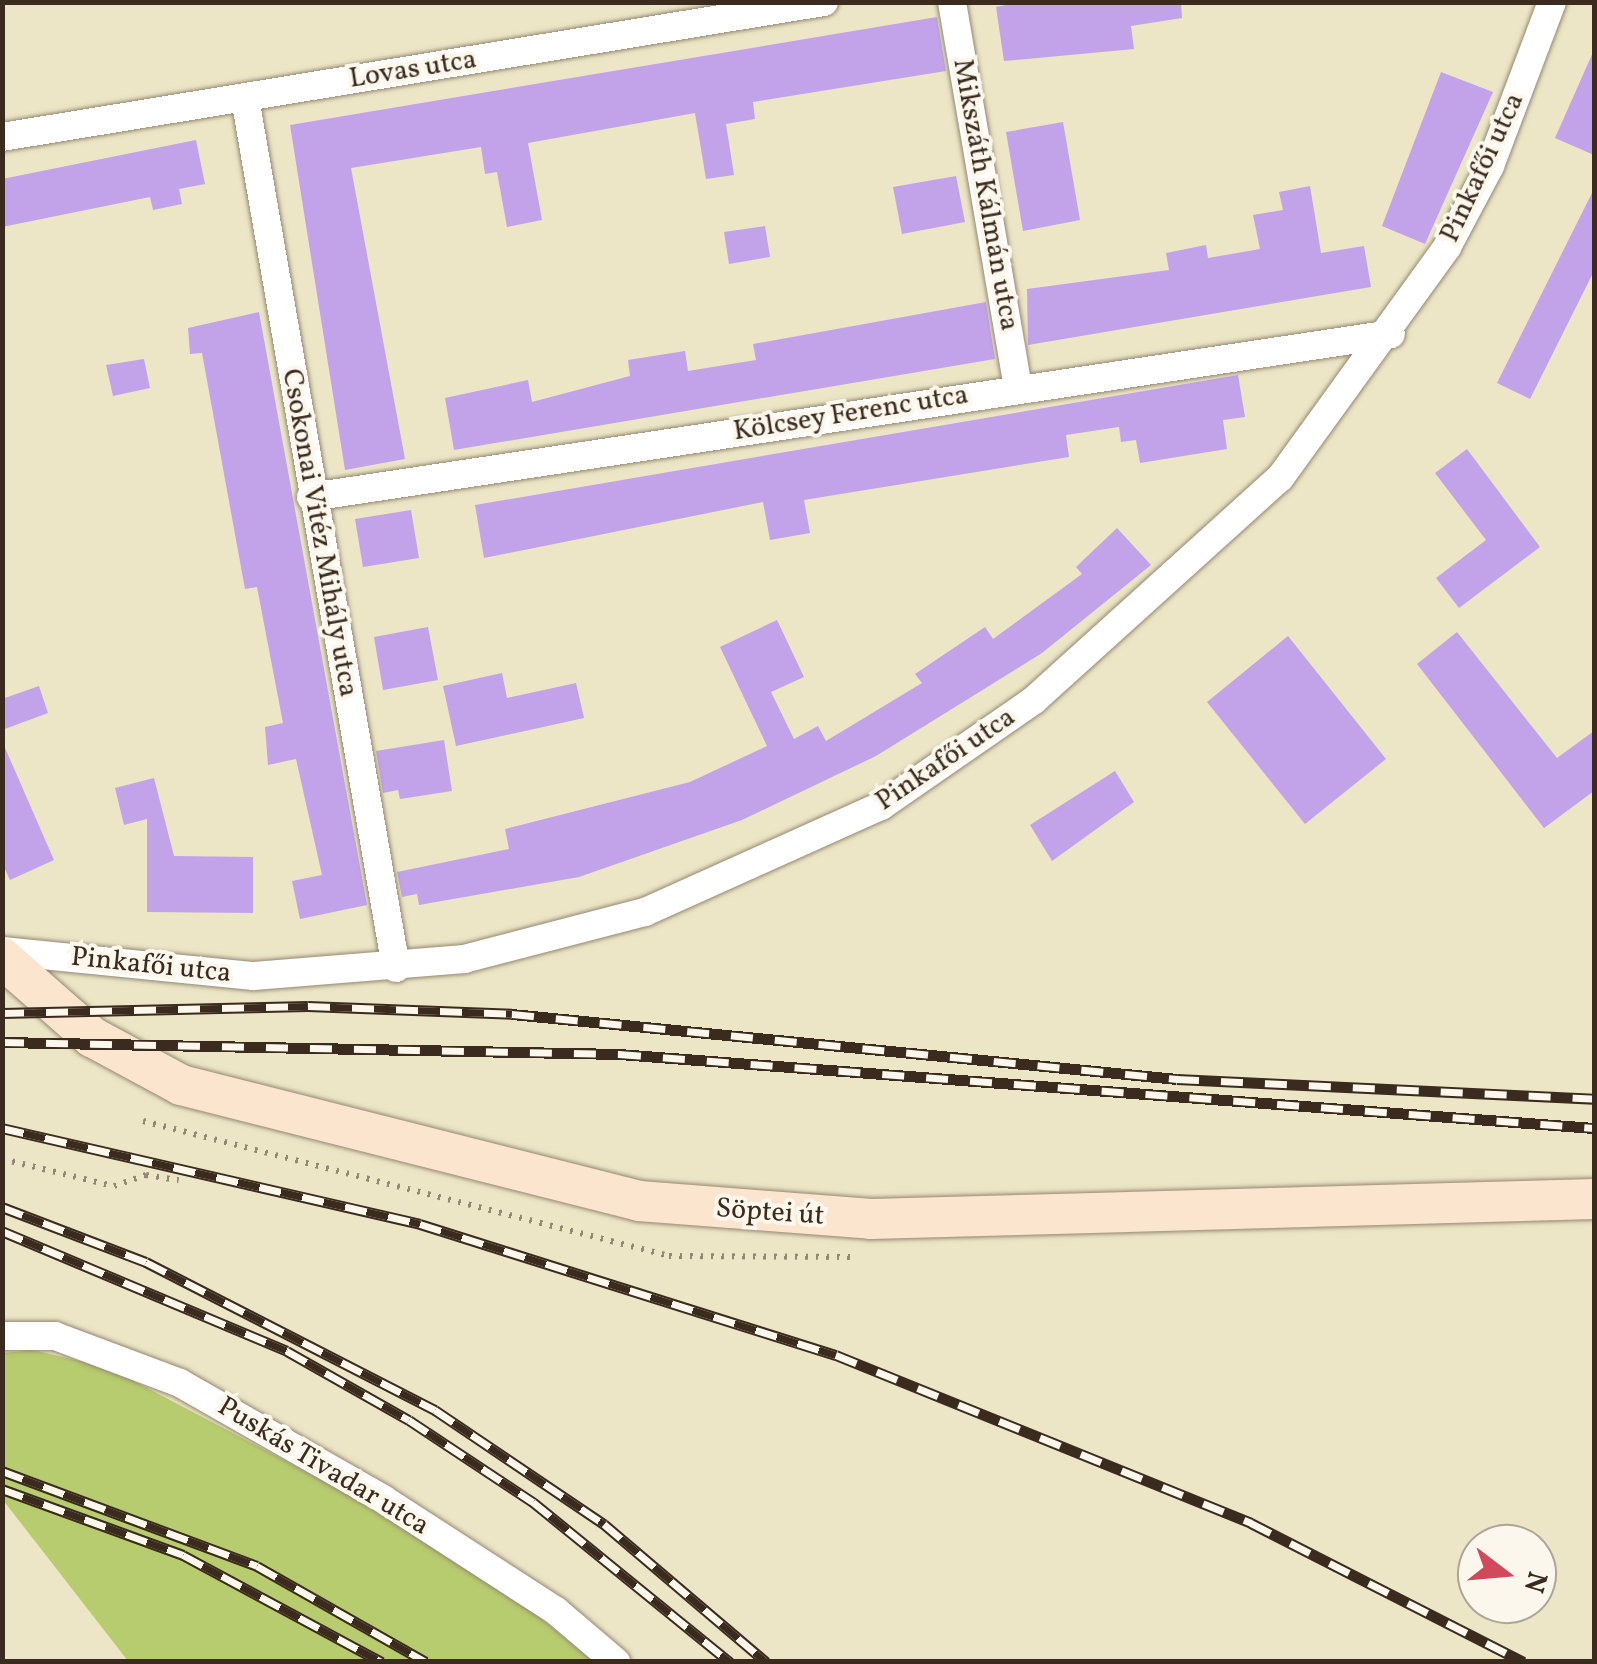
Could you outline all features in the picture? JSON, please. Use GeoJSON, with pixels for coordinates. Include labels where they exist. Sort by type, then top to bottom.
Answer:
{"type":"FeatureCollection","features":[{"type":"Feature","properties":{"kind":"street","name":"Lovas utca"},"geometry":{"type":"LineString","coordinates":[[2,137],[824,2]]}},
{"type":"Feature","properties":{"kind":"street","name":"Mikszáth Kálmán utca"},"geometry":{"type":"LineString","coordinates":[[952,2],[1018,388]]}},
{"type":"Feature","properties":{"kind":"street","name":"Pinkafői utca"},"geometry":{"type":"LineString","coordinates":[[2,954],[189,974],[396,968],[646,912],[881,806],[1120,628],[1280,478],[1391,334],[1490,166],[1552,2]]}},
{"type":"Feature","properties":{"kind":"street","name":"Csokonai Vitéz Mihály utca"},"geometry":{"type":"LineString","coordinates":[[245,98],[311,497],[396,968]]}},
{"type":"Feature","properties":{"kind":"street","name":"Kölcsey Ferenc utca"},"geometry":{"type":"LineString","coordinates":[[311,497],[1391,334]]}},
{"type":"Feature","properties":{"kind":"street","name":"Söptei út"},"geometry":{"type":"LineString","coordinates":[[2,954],[92,1038],[181,1085],[639,1201],[871,1219],[1594,1199]]}},
{"type":"Feature","properties":{"kind":"street","name":"Puskás Tivadar utca"},"geometry":{"type":"LineString","coordinates":[[2,1336],[55,1336],[180,1383],[382,1498],[616,1662]]}},
{"type":"Feature","properties":{"kind":"path"},"geometry":{"type":"LineString","coordinates":[[2,1159],[114,1186],[146,1175],[180,1180]]}},
{"type":"Feature","properties":{"kind":"green space"},"geometry":{"type":"Polygon","coordinates":[[[33,1350],[109,1368],[339,1489],[526,1606],[593,1661],[128,1661],[3,1500],[3,1353],[33,1350]]]}},
{"type":"Feature","properties":{"kind":"building"},"geometry":{"type":"Polygon","coordinates":[[[1021,2],[1181,2],[1182,18],[1131,26],[1134,49],[1004,61],[996,7],[1021,2]]]}},
{"type":"Feature","properties":{"kind":"building"},"geometry":{"type":"Polygon","coordinates":[[[937,17],[946,71],[753,102],[755,119],[726,124],[734,175],[706,179],[695,113],[528,143],[542,220],[507,227],[497,172],[485,174],[481,147],[351,168],[405,459],[345,470],[290,125],[937,17]]]}},
{"type":"Feature","properties":{"kind":"building"},"geometry":{"type":"Polygon","coordinates":[[[1594,50],[1594,155],[1555,138],[1594,50]]]}},
{"type":"Feature","properties":{"kind":"building"},"geometry":{"type":"Polygon","coordinates":[[[1441,72],[1493,92],[1425,244],[1382,226],[1441,72]]]}},
{"type":"Feature","properties":{"kind":"building"},"geometry":{"type":"Polygon","coordinates":[[[1063,122],[1080,220],[1023,231],[1006,132],[1063,122]]]}},
{"type":"Feature","properties":{"kind":"building"},"geometry":{"type":"Polygon","coordinates":[[[196,140],[205,184],[179,189],[182,204],[153,210],[150,197],[2,227],[2,179],[196,140]]]}},
{"type":"Feature","properties":{"kind":"building"},"geometry":{"type":"Polygon","coordinates":[[[956,176],[965,222],[902,234],[893,187],[956,176]]]}},
{"type":"Feature","properties":{"kind":"building"},"geometry":{"type":"Polygon","coordinates":[[[1310,186],[1321,253],[1364,246],[1371,287],[1028,345],[1027,289],[1169,270],[1166,253],[1206,245],[1208,258],[1260,249],[1253,215],[1283,210],[1279,192],[1310,186]]]}},
{"type":"Feature","properties":{"kind":"building"},"geometry":{"type":"Polygon","coordinates":[[[1594,189],[1594,271],[1530,399],[1497,383],[1594,189]]]}},
{"type":"Feature","properties":{"kind":"building"},"geometry":{"type":"Polygon","coordinates":[[[765,226],[770,257],[729,264],[724,232],[765,226]]]}},
{"type":"Feature","properties":{"kind":"building"},"geometry":{"type":"Polygon","coordinates":[[[986,302],[995,359],[454,450],[445,398],[528,380],[532,402],[630,376],[628,360],[685,351],[688,371],[756,360],[753,344],[986,302]]]}},
{"type":"Feature","properties":{"kind":"building"},"geometry":{"type":"Polygon","coordinates":[[[259,312],[367,905],[300,919],[292,881],[322,875],[296,759],[268,765],[265,727],[283,723],[257,587],[245,589],[202,353],[190,354],[188,328],[259,312]]]}},
{"type":"Feature","properties":{"kind":"building"},"geometry":{"type":"Polygon","coordinates":[[[144,359],[150,388],[113,396],[106,365],[144,359]]]}},
{"type":"Feature","properties":{"kind":"building"},"geometry":{"type":"Polygon","coordinates":[[[1238,375],[1245,417],[1223,420],[1227,449],[1140,463],[1136,440],[1121,442],[1119,427],[1066,435],[1069,457],[804,500],[810,533],[770,540],[763,502],[484,558],[475,505],[1238,375]]]}},
{"type":"Feature","properties":{"kind":"building"},"geometry":{"type":"Polygon","coordinates":[[[1467,449],[1540,547],[1459,608],[1436,578],[1486,540],[1435,473],[1467,449]]]}},
{"type":"Feature","properties":{"kind":"building"},"geometry":{"type":"Polygon","coordinates":[[[411,510],[419,558],[363,567],[355,519],[411,510]]]}},
{"type":"Feature","properties":{"kind":"building"},"geometry":{"type":"Polygon","coordinates":[[[1117,528],[1151,565],[1042,653],[876,756],[742,820],[579,877],[419,905],[417,894],[402,897],[397,872],[509,849],[505,829],[690,782],[767,746],[720,647],[777,620],[804,677],[771,692],[794,739],[818,726],[826,741],[922,683],[915,674],[985,627],[993,639],[1082,574],[1076,567],[1117,528]]]}},
{"type":"Feature","properties":{"kind":"building"},"geometry":{"type":"Polygon","coordinates":[[[428,627],[438,680],[383,690],[374,637],[428,627]]]}},
{"type":"Feature","properties":{"kind":"building"},"geometry":{"type":"Polygon","coordinates":[[[1457,632],[1557,758],[1594,731],[1594,791],[1544,828],[1417,664],[1457,632]]]}},
{"type":"Feature","properties":{"kind":"building"},"geometry":{"type":"Polygon","coordinates":[[[1288,636],[1386,759],[1305,824],[1207,702],[1288,636]]]}},
{"type":"Feature","properties":{"kind":"building"},"geometry":{"type":"Polygon","coordinates":[[[502,673],[507,698],[576,683],[584,718],[456,746],[443,686],[502,673]]]}},
{"type":"Feature","properties":{"kind":"building"},"geometry":{"type":"Polygon","coordinates":[[[39,686],[48,713],[2,730],[2,699],[39,686]]]}},
{"type":"Feature","properties":{"kind":"building"},"geometry":{"type":"Polygon","coordinates":[[[444,740],[452,791],[400,799],[398,790],[383,793],[376,751],[444,740]]]}},
{"type":"Feature","properties":{"kind":"building"},"geometry":{"type":"Polygon","coordinates":[[[2,741],[54,860],[10,880],[2,863],[2,741]]]}},
{"type":"Feature","properties":{"kind":"building"},"geometry":{"type":"Polygon","coordinates":[[[1115,771],[1134,802],[1052,861],[1030,825],[1115,771]]]}},
{"type":"Feature","properties":{"kind":"building"},"geometry":{"type":"Polygon","coordinates":[[[154,778],[174,856],[253,857],[253,913],[147,912],[147,819],[124,825],[115,788],[154,778]]]}},
{"type":"Feature","properties":{"kind":"railway"},"geometry":{"type":"LineString","coordinates":[[2,1013],[308,1006],[512,1014],[1177,1079],[1594,1099]]}},
{"type":"Feature","properties":{"kind":"railway"},"geometry":{"type":"LineString","coordinates":[[2,1042],[619,1054],[1594,1128]]}},
{"type":"Feature","properties":{"kind":"railway"},"geometry":{"type":"LineString","coordinates":[[2,1128],[420,1224],[836,1355],[1251,1523],[1524,1662]]}},
{"type":"Feature","properties":{"kind":"railway"},"geometry":{"type":"LineString","coordinates":[[2,1207],[146,1262],[435,1410],[604,1524],[766,1662]]}},
{"type":"Feature","properties":{"kind":"railway"},"geometry":{"type":"LineString","coordinates":[[2,1231],[287,1351],[409,1420],[533,1502],[730,1662]]}},
{"type":"Feature","properties":{"kind":"railway"},"geometry":{"type":"LineString","coordinates":[[2,1471],[257,1566],[426,1662]]}},
{"type":"Feature","properties":{"kind":"railway"},"geometry":{"type":"LineString","coordinates":[[2,1489],[183,1555],[382,1662]]}}]}
